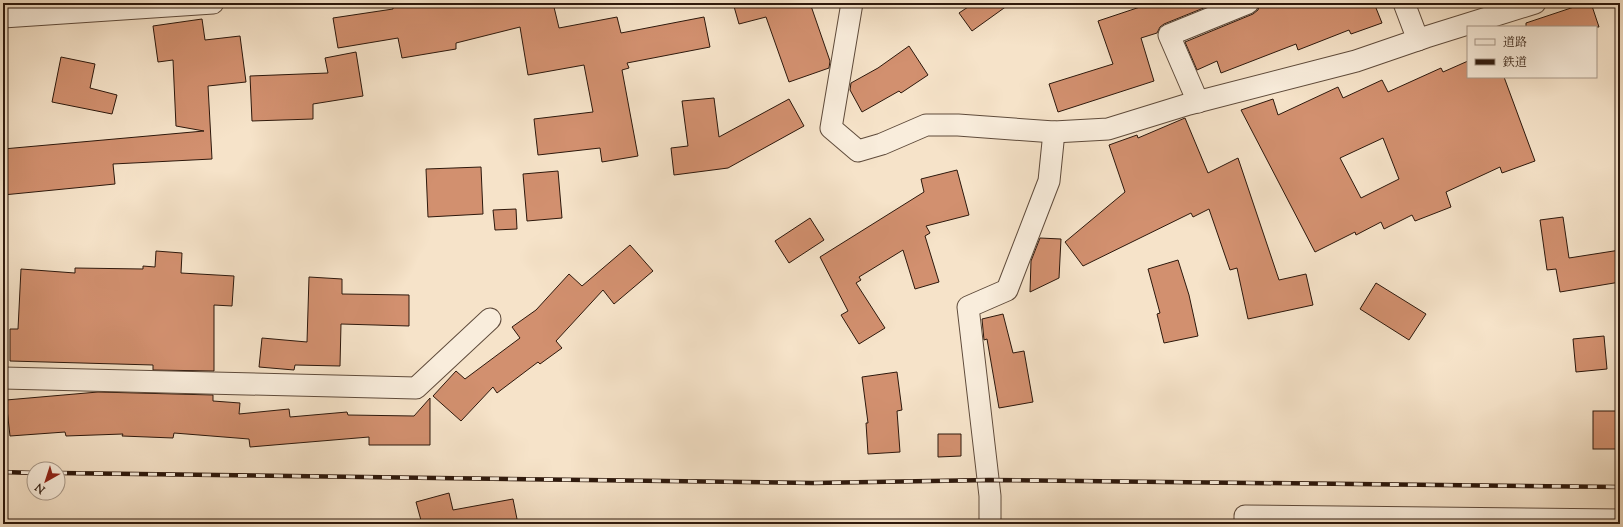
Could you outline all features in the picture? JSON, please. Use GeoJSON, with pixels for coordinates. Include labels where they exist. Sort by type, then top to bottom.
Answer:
{"type":"FeatureCollection","features":[{"type":"Feature","properties":{"kind":"street"},"geometry":{"type":"LineString","coordinates":[[3,18],[213,3]]}},
{"type":"Feature","properties":{"kind":"street"},"geometry":{"type":"LineString","coordinates":[[852,3],[831,128],[858,150],[882,144],[926,125],[958,125],[1054,132],[1108,129],[1198,102],[1356,61],[1536,3]]}},
{"type":"Feature","properties":{"kind":"street"},"geometry":{"type":"LineString","coordinates":[[1198,102],[1169,35],[1248,3]]}},
{"type":"Feature","properties":{"kind":"street"},"geometry":{"type":"LineString","coordinates":[[1404,3],[1418,40]]}},
{"type":"Feature","properties":{"kind":"street"},"geometry":{"type":"LineString","coordinates":[[990,524],[990,496],[968,307],[1007,290],[1049,181],[1054,132]]}},
{"type":"Feature","properties":{"kind":"street"},"geometry":{"type":"LineString","coordinates":[[3,378],[416,388],[490,319]]}},
{"type":"Feature","properties":{"kind":"street"},"geometry":{"type":"LineString","coordinates":[[1245,524],[1245,516],[1620,520]]}},
{"type":"Feature","properties":{"kind":"building"},"geometry":{"type":"Polygon","coordinates":[[[407,3],[553,3],[559,28],[617,17],[621,33],[704,17],[710,47],[627,63],[629,68],[622,70],[638,156],[602,162],[600,148],[538,155],[534,119],[593,112],[584,65],[528,75],[520,27],[456,43],[456,49],[402,58],[398,38],[338,48],[333,18],[393,9],[393,5],[407,3]]]}},
{"type":"Feature","properties":{"kind":"building"},"geometry":{"type":"Polygon","coordinates":[[[733,3],[810,3],[830,61],[829,68],[789,82],[766,17],[739,24],[733,3]]]}},
{"type":"Feature","properties":{"kind":"building"},"geometry":{"type":"Polygon","coordinates":[[[974,3],[1011,3],[972,31],[959,13],[974,3]]]}},
{"type":"Feature","properties":{"kind":"building"},"geometry":{"type":"Polygon","coordinates":[[[1152,3],[1216,3],[1164,24],[1160,27],[1157,33],[1141,38],[1154,81],[1058,112],[1049,84],[1113,64],[1098,21],[1152,3]]]}},
{"type":"Feature","properties":{"kind":"building"},"geometry":{"type":"Polygon","coordinates":[[[1260,3],[1374,3],[1382,23],[1351,34],[1349,30],[1298,50],[1296,44],[1221,73],[1217,61],[1197,70],[1185,42],[1253,14],[1258,10],[1260,3]]]}},
{"type":"Feature","properties":{"kind":"building"},"geometry":{"type":"Polygon","coordinates":[[[1586,3],[1591,3],[1599,27],[1526,26],[1526,23],[1586,3]]]}},
{"type":"Feature","properties":{"kind":"building"},"geometry":{"type":"Polygon","coordinates":[[[202,19],[205,40],[240,36],[246,82],[208,86],[212,159],[113,164],[115,184],[3,195],[3,149],[204,131],[176,126],[173,60],[158,62],[153,26],[202,19]]]}},
{"type":"Feature","properties":{"kind":"building"},"geometry":{"type":"Polygon","coordinates":[[[909,46],[928,75],[901,93],[899,91],[862,112],[850,90],[851,83],[878,68],[909,46]]]}},
{"type":"Feature","properties":{"kind":"building"},"geometry":{"type":"Polygon","coordinates":[[[356,52],[363,96],[313,104],[313,119],[252,121],[250,76],[328,73],[325,58],[356,52]]]}},
{"type":"Feature","properties":{"kind":"building"},"geometry":{"type":"Polygon","coordinates":[[[61,57],[95,64],[90,88],[117,95],[112,114],[52,102],[61,57]]]}},
{"type":"Feature","properties":{"kind":"building"},"geometry":{"type":"Polygon","coordinates":[[[1467,61],[1467,78],[1504,78],[1535,161],[1502,173],[1500,167],[1446,192],[1451,207],[1415,221],[1412,215],[1384,229],[1381,222],[1356,235],[1355,232],[1315,252],[1241,110],[1273,99],[1278,115],[1338,87],[1343,98],[1382,80],[1388,92],[1441,68],[1443,72],[1467,61]],[[1383,138],[1340,158],[1361,198],[1399,179],[1383,138]]]}},
{"type":"Feature","properties":{"kind":"building"},"geometry":{"type":"Polygon","coordinates":[[[714,98],[719,137],[789,99],[804,126],[728,168],[674,175],[671,148],[688,146],[682,101],[714,98]]]}},
{"type":"Feature","properties":{"kind":"building"},"geometry":{"type":"Polygon","coordinates":[[[1185,118],[1208,173],[1238,158],[1279,280],[1306,274],[1313,305],[1248,319],[1237,268],[1230,270],[1209,209],[1193,217],[1191,213],[1083,266],[1065,242],[1125,192],[1109,145],[1137,135],[1138,138],[1185,118]]]}},
{"type":"Feature","properties":{"kind":"building"},"geometry":{"type":"Polygon","coordinates":[[[481,167],[483,214],[428,217],[426,169],[481,167]]]}},
{"type":"Feature","properties":{"kind":"building"},"geometry":{"type":"Polygon","coordinates":[[[957,170],[969,215],[926,226],[930,233],[925,236],[939,282],[915,289],[903,250],[859,277],[861,280],[856,283],[885,328],[859,344],[841,315],[848,311],[820,257],[924,192],[921,179],[957,170]]]}},
{"type":"Feature","properties":{"kind":"building"},"geometry":{"type":"Polygon","coordinates":[[[558,171],[562,218],[527,221],[523,174],[558,171]]]}},
{"type":"Feature","properties":{"kind":"building"},"geometry":{"type":"Polygon","coordinates":[[[516,209],[517,229],[495,230],[493,210],[516,209]]]}},
{"type":"Feature","properties":{"kind":"building"},"geometry":{"type":"Polygon","coordinates":[[[1563,217],[1569,258],[1620,250],[1620,282],[1560,292],[1556,269],[1547,270],[1540,220],[1563,217]]]}},
{"type":"Feature","properties":{"kind":"building"},"geometry":{"type":"Polygon","coordinates":[[[810,218],[824,240],[789,263],[775,241],[810,218]]]}},
{"type":"Feature","properties":{"kind":"building"},"geometry":{"type":"Polygon","coordinates":[[[1040,238],[1061,239],[1059,278],[1030,292],[1031,261],[1040,238]]]}},
{"type":"Feature","properties":{"kind":"building"},"geometry":{"type":"Polygon","coordinates":[[[630,245],[653,271],[614,304],[603,290],[556,341],[562,348],[540,364],[538,362],[497,393],[493,387],[461,421],[433,396],[456,371],[465,379],[520,338],[512,327],[536,310],[569,274],[582,286],[630,245]]]}},
{"type":"Feature","properties":{"kind":"building"},"geometry":{"type":"Polygon","coordinates":[[[156,251],[182,253],[181,273],[234,276],[232,306],[214,305],[214,371],[153,370],[153,365],[10,361],[10,329],[18,329],[21,269],[75,273],[75,268],[143,269],[143,266],[155,267],[156,251]]]}},
{"type":"Feature","properties":{"kind":"building"},"geometry":{"type":"Polygon","coordinates":[[[1178,260],[1189,295],[1198,336],[1164,343],[1157,314],[1160,313],[1148,269],[1178,260]]]}},
{"type":"Feature","properties":{"kind":"building"},"geometry":{"type":"Polygon","coordinates":[[[309,277],[342,279],[342,294],[409,295],[409,326],[341,324],[340,366],[295,365],[294,370],[259,367],[262,338],[307,342],[309,277]]]}},
{"type":"Feature","properties":{"kind":"building"},"geometry":{"type":"Polygon","coordinates":[[[1376,283],[1426,314],[1409,340],[1360,309],[1376,283]]]}},
{"type":"Feature","properties":{"kind":"building"},"geometry":{"type":"Polygon","coordinates":[[[1003,314],[1013,353],[1024,351],[1033,402],[999,408],[987,339],[984,340],[982,319],[1003,314]]]}},
{"type":"Feature","properties":{"kind":"building"},"geometry":{"type":"Polygon","coordinates":[[[1604,336],[1607,369],[1576,372],[1573,339],[1604,336]]]}},
{"type":"Feature","properties":{"kind":"building"},"geometry":{"type":"Polygon","coordinates":[[[897,372],[902,410],[897,411],[900,452],[868,454],[866,423],[868,423],[862,377],[897,372]]]}},
{"type":"Feature","properties":{"kind":"building"},"geometry":{"type":"Polygon","coordinates":[[[98,392],[213,395],[213,401],[240,403],[239,414],[289,409],[290,417],[347,412],[348,415],[414,416],[430,398],[430,445],[369,445],[369,437],[250,447],[249,439],[174,433],[173,438],[122,436],[123,434],[66,436],[65,432],[10,436],[6,400],[98,392]]]}},
{"type":"Feature","properties":{"kind":"building"},"geometry":{"type":"Polygon","coordinates":[[[1593,411],[1620,411],[1620,449],[1593,449],[1593,411]]]}},
{"type":"Feature","properties":{"kind":"building"},"geometry":{"type":"Polygon","coordinates":[[[938,434],[961,434],[961,456],[938,457],[938,434]]]}},
{"type":"Feature","properties":{"kind":"building"},"geometry":{"type":"Polygon","coordinates":[[[449,493],[453,510],[513,499],[518,524],[422,524],[416,502],[449,493]]]}},
{"type":"Feature","properties":{"kind":"railway"},"geometry":{"type":"LineString","coordinates":[[3,472],[26,473]]}},
{"type":"Feature","properties":{"kind":"railway"},"geometry":{"type":"LineString","coordinates":[[66,473],[813,483],[989,480],[1620,487]]}}]}
